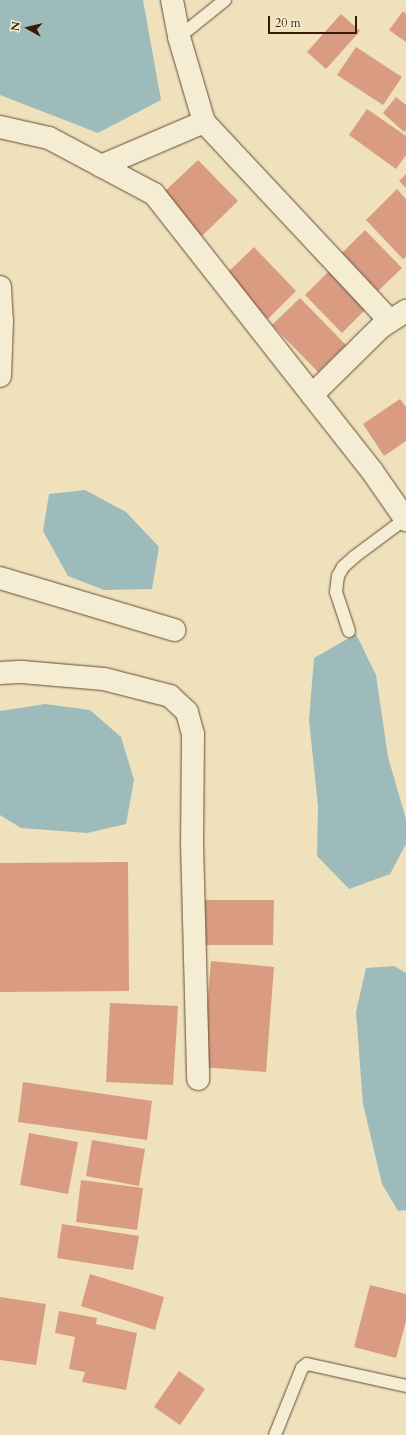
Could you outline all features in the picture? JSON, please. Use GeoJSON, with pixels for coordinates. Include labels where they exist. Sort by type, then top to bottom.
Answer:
{"type":"FeatureCollection","features":[{"type":"Feature","properties":{"kind":"street"},"geometry":{"type":"LineString","coordinates":[[172,0],[179,37],[204,122],[398,315],[312,395]]}},
{"type":"Feature","properties":{"kind":"street"},"geometry":{"type":"LineString","coordinates":[[101,166],[204,122]]}},
{"type":"Feature","properties":{"kind":"street"},"geometry":{"type":"LineString","coordinates":[[0,127],[49,138],[154,194],[372,471],[406,520]]}},
{"type":"Feature","properties":{"kind":"street"},"geometry":{"type":"LineString","coordinates":[[0,287],[2,320],[0,376]]}},
{"type":"Feature","properties":{"kind":"street"},"geometry":{"type":"LineString","coordinates":[[0,578],[174,630]]}},
{"type":"Feature","properties":{"kind":"street"},"geometry":{"type":"LineString","coordinates":[[0,674],[22,672],[104,679],[170,696],[187,712],[193,734],[192,843],[198,1079]]}},
{"type":"Feature","properties":{"kind":"lane"},"geometry":{"type":"LineString","coordinates":[[179,37],[225,0]]}},
{"type":"Feature","properties":{"kind":"lane"},"geometry":{"type":"LineString","coordinates":[[349,631],[336,592],[338,576],[343,567],[354,557],[406,520]]}},
{"type":"Feature","properties":{"kind":"lane"},"geometry":{"type":"LineString","coordinates":[[275,1435],[302,1368],[306,1364],[406,1386]]}},
{"type":"Feature","properties":{"kind":"water"},"geometry":{"type":"Polygon","coordinates":[[[0,0],[143,0],[161,100],[98,133],[0,95],[0,0]]]}},
{"type":"Feature","properties":{"kind":"water"},"geometry":{"type":"Polygon","coordinates":[[[85,490],[126,512],[159,547],[152,589],[104,590],[68,576],[43,531],[49,494],[85,490]]]}},
{"type":"Feature","properties":{"kind":"water"},"geometry":{"type":"Polygon","coordinates":[[[356,634],[376,675],[388,757],[406,819],[406,844],[390,874],[349,889],[317,856],[318,806],[309,720],[314,658],[356,634]]]}},
{"type":"Feature","properties":{"kind":"water"},"geometry":{"type":"Polygon","coordinates":[[[45,704],[90,710],[121,737],[134,780],[126,824],[87,833],[21,828],[0,815],[0,711],[45,704]]]}},
{"type":"Feature","properties":{"kind":"water"},"geometry":{"type":"Polygon","coordinates":[[[394,966],[406,973],[406,1210],[398,1211],[382,1184],[363,1104],[356,1012],[366,968],[394,966]]]}},
{"type":"Feature","properties":{"kind":"building"},"geometry":{"type":"Polygon","coordinates":[[[403,11],[406,14],[406,42],[389,30],[403,11]]]}},
{"type":"Feature","properties":{"kind":"building"},"geometry":{"type":"Polygon","coordinates":[[[341,14],[360,31],[326,69],[307,52],[341,14]]]}},
{"type":"Feature","properties":{"kind":"building"},"geometry":{"type":"Polygon","coordinates":[[[356,47],[402,77],[383,105],[337,75],[356,47]]]}},
{"type":"Feature","properties":{"kind":"building"},"geometry":{"type":"Polygon","coordinates":[[[396,97],[406,105],[406,130],[404,132],[383,113],[396,97]]]}},
{"type":"Feature","properties":{"kind":"building"},"geometry":{"type":"Polygon","coordinates":[[[367,109],[406,136],[406,155],[396,169],[349,135],[367,109]]]}},
{"type":"Feature","properties":{"kind":"building"},"geometry":{"type":"Polygon","coordinates":[[[198,160],[238,201],[202,236],[162,194],[198,160]]]}},
{"type":"Feature","properties":{"kind":"building"},"geometry":{"type":"Polygon","coordinates":[[[406,174],[406,188],[399,181],[406,174]]]}},
{"type":"Feature","properties":{"kind":"building"},"geometry":{"type":"Polygon","coordinates":[[[397,189],[406,199],[406,257],[403,259],[366,220],[397,189]]]}},
{"type":"Feature","properties":{"kind":"building"},"geometry":{"type":"Polygon","coordinates":[[[365,230],[402,268],[378,291],[342,253],[365,230]]]}},
{"type":"Feature","properties":{"kind":"building"},"geometry":{"type":"Polygon","coordinates":[[[254,247],[296,291],[268,319],[225,275],[254,247]]]}},
{"type":"Feature","properties":{"kind":"building"},"geometry":{"type":"Polygon","coordinates":[[[332,268],[369,306],[342,333],[305,295],[332,268]]]}},
{"type":"Feature","properties":{"kind":"building"},"geometry":{"type":"Polygon","coordinates":[[[300,298],[346,345],[318,372],[272,325],[300,298]]]}},
{"type":"Feature","properties":{"kind":"building"},"geometry":{"type":"Polygon","coordinates":[[[400,399],[406,407],[406,441],[384,456],[363,424],[400,399]]]}},
{"type":"Feature","properties":{"kind":"building"},"geometry":{"type":"Polygon","coordinates":[[[128,862],[129,991],[0,992],[0,863],[128,862]]]}},
{"type":"Feature","properties":{"kind":"building"},"geometry":{"type":"Polygon","coordinates":[[[201,900],[274,900],[273,945],[201,945],[201,900]]]}},
{"type":"Feature","properties":{"kind":"building"},"geometry":{"type":"Polygon","coordinates":[[[211,961],[274,967],[266,1072],[202,1067],[211,961]]]}},
{"type":"Feature","properties":{"kind":"building"},"geometry":{"type":"Polygon","coordinates":[[[110,1003],[178,1006],[173,1085],[106,1082],[110,1003]]]}},
{"type":"Feature","properties":{"kind":"building"},"geometry":{"type":"Polygon","coordinates":[[[23,1082],[152,1101],[147,1140],[18,1122],[23,1082]]]}},
{"type":"Feature","properties":{"kind":"building"},"geometry":{"type":"Polygon","coordinates":[[[29,1133],[78,1142],[68,1194],[20,1185],[29,1133]]]}},
{"type":"Feature","properties":{"kind":"building"},"geometry":{"type":"Polygon","coordinates":[[[92,1140],[145,1149],[139,1186],[86,1176],[92,1140]]]}},
{"type":"Feature","properties":{"kind":"building"},"geometry":{"type":"Polygon","coordinates":[[[81,1180],[143,1188],[137,1230],[76,1222],[81,1180]]]}},
{"type":"Feature","properties":{"kind":"building"},"geometry":{"type":"Polygon","coordinates":[[[62,1224],[139,1236],[133,1270],[57,1258],[62,1224]]]}},
{"type":"Feature","properties":{"kind":"building"},"geometry":{"type":"Polygon","coordinates":[[[90,1274],[164,1297],[155,1330],[81,1306],[90,1274]]]}},
{"type":"Feature","properties":{"kind":"building"},"geometry":{"type":"Polygon","coordinates":[[[370,1285],[406,1294],[406,1321],[396,1358],[354,1347],[370,1285]]]}},
{"type":"Feature","properties":{"kind":"building"},"geometry":{"type":"Polygon","coordinates":[[[0,1297],[46,1304],[36,1365],[0,1360],[0,1297]]]}},
{"type":"Feature","properties":{"kind":"building"},"geometry":{"type":"Polygon","coordinates":[[[59,1311],[97,1318],[96,1324],[137,1333],[126,1390],[82,1382],[85,1372],[69,1369],[75,1337],[55,1333],[59,1311]]]}},
{"type":"Feature","properties":{"kind":"building"},"geometry":{"type":"Polygon","coordinates":[[[179,1371],[205,1389],[180,1425],[154,1407],[179,1371]]]}}]}
